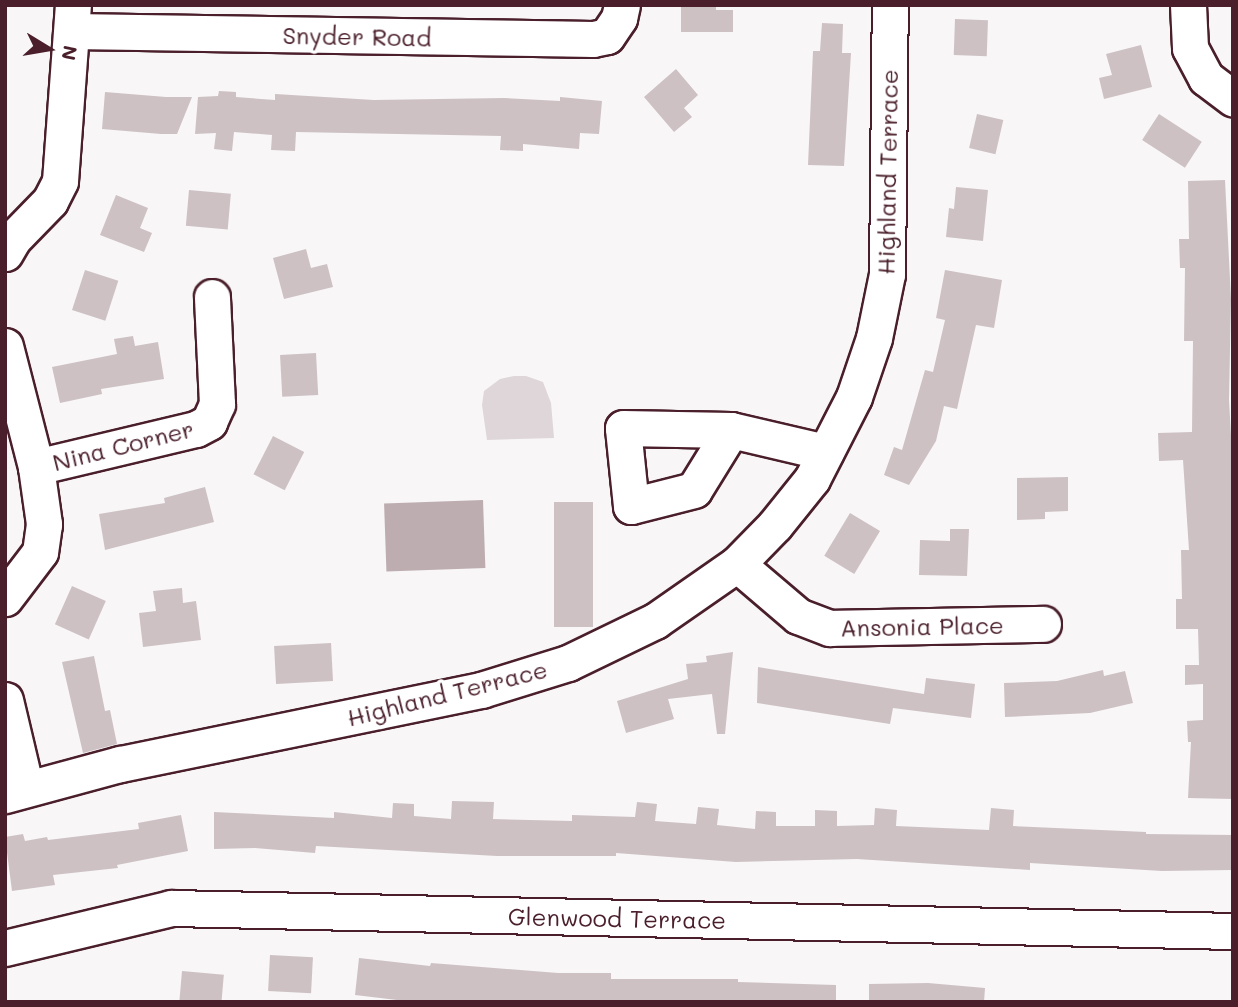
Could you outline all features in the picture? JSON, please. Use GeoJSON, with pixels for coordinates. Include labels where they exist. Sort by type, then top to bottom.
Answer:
{"type":"FeatureCollection","features":[{"type":"Feature","properties":{"kind":"street","name":"Snyder Road"},"geometry":{"type":"LineString","coordinates":[[72,18],[373,21],[593,40],[607,36],[619,18],[622,5]]}},
{"type":"Feature","properties":{"kind":"street","name":"Highland Terrace"},"geometry":{"type":"LineString","coordinates":[[16,792],[120,764],[481,690],[568,663],[654,621],[737,564],[775,525],[805,488],[854,397],[874,338],[887,274],[890,5]]}},
{"type":"Feature","properties":{"kind":"street"},"geometry":{"type":"LineString","coordinates":[[1188,5],[1190,48],[1206,78],[1233,97]]}},
{"type":"Feature","properties":{"kind":"street"},"geometry":{"type":"LineString","coordinates":[[5,253],[13,239],[50,201],[60,181],[72,18]]}},
{"type":"Feature","properties":{"kind":"street","name":"Nina Corner"},"geometry":{"type":"LineString","coordinates":[[36,467],[196,429],[209,422],[217,404],[212,297]]}},
{"type":"Feature","properties":{"kind":"street"},"geometry":{"type":"LineString","coordinates":[[5,346],[36,467],[44,524],[40,552],[5,598]]}},
{"type":"Feature","properties":{"kind":"street"},"geometry":{"type":"LineString","coordinates":[[731,430],[825,452]]}},
{"type":"Feature","properties":{"kind":"street","name":"Ansonia Place"},"geometry":{"type":"LineString","coordinates":[[737,564],[798,616],[830,628],[1043,624]]}},
{"type":"Feature","properties":{"kind":"street"},"geometry":{"type":"LineString","coordinates":[[5,700],[16,792]]}},
{"type":"Feature","properties":{"kind":"street","name":"Glenwood Terrace"},"geometry":{"type":"LineString","coordinates":[[5,948],[172,908],[1233,931]]}},
{"type":"Feature","properties":{"kind":"shaded area"},"geometry":{"type":"Polygon","coordinates":[[[526,376],[543,382],[551,403],[554,438],[487,440],[482,405],[484,391],[500,379],[526,376]]]}},
{"type":"Feature","properties":{"kind":"shaded area"},"geometry":{"type":"Polygon","coordinates":[[[483,500],[485,568],[386,571],[384,503],[483,500]]]}},
{"type":"Feature","properties":{"kind":"building"},"geometry":{"type":"Polygon","coordinates":[[[681,5],[716,5],[716,10],[733,10],[733,32],[681,32],[681,5]]]}},
{"type":"Feature","properties":{"kind":"building"},"geometry":{"type":"Polygon","coordinates":[[[955,19],[988,20],[987,56],[954,55],[955,19]]]}},
{"type":"Feature","properties":{"kind":"building"},"geometry":{"type":"Polygon","coordinates":[[[822,23],[843,24],[842,53],[851,53],[844,166],[808,165],[813,51],[820,51],[822,23]]]}},
{"type":"Feature","properties":{"kind":"building"},"geometry":{"type":"Polygon","coordinates":[[[1141,45],[1152,87],[1104,99],[1099,78],[1112,75],[1106,54],[1141,45]]]}},
{"type":"Feature","properties":{"kind":"building"},"geometry":{"type":"Polygon","coordinates":[[[676,69],[698,95],[684,108],[692,117],[674,132],[644,97],[676,69]]]}},
{"type":"Feature","properties":{"kind":"building"},"geometry":{"type":"Polygon","coordinates":[[[219,91],[236,92],[236,97],[275,100],[275,94],[374,100],[504,98],[560,101],[560,97],[602,101],[599,134],[580,133],[579,149],[523,144],[523,151],[500,150],[501,136],[296,132],[295,151],[271,150],[272,135],[234,132],[232,151],[214,149],[216,133],[195,134],[198,97],[218,96],[219,91]]]}},
{"type":"Feature","properties":{"kind":"building"},"geometry":{"type":"Polygon","coordinates":[[[105,92],[192,97],[177,134],[161,134],[102,129],[105,92]]]}},
{"type":"Feature","properties":{"kind":"building"},"geometry":{"type":"Polygon","coordinates":[[[977,114],[1003,120],[995,154],[969,148],[977,114]]]}},
{"type":"Feature","properties":{"kind":"building"},"geometry":{"type":"Polygon","coordinates":[[[1159,114],[1202,142],[1185,168],[1142,140],[1159,114]]]}},
{"type":"Feature","properties":{"kind":"building"},"geometry":{"type":"Polygon","coordinates":[[[1225,180],[1231,299],[1229,400],[1233,471],[1233,799],[1188,798],[1191,742],[1188,742],[1187,721],[1203,720],[1203,684],[1185,685],[1185,665],[1199,665],[1198,629],[1176,629],[1176,599],[1182,599],[1181,550],[1189,550],[1183,460],[1159,461],[1158,433],[1192,432],[1193,341],[1184,341],[1185,268],[1180,268],[1179,239],[1189,239],[1188,181],[1225,180]]]}},
{"type":"Feature","properties":{"kind":"building"},"geometry":{"type":"Polygon","coordinates":[[[956,187],[988,190],[983,241],[946,237],[949,208],[954,209],[956,187]]]}},
{"type":"Feature","properties":{"kind":"building"},"geometry":{"type":"Polygon","coordinates":[[[189,190],[231,194],[228,230],[186,226],[189,190]]]}},
{"type":"Feature","properties":{"kind":"building"},"geometry":{"type":"Polygon","coordinates":[[[116,195],[148,208],[140,228],[152,233],[144,252],[100,235],[116,195]]]}},
{"type":"Feature","properties":{"kind":"building"},"geometry":{"type":"Polygon","coordinates":[[[306,249],[311,268],[327,264],[333,287],[284,299],[273,258],[306,249]]]}},
{"type":"Feature","properties":{"kind":"building"},"geometry":{"type":"Polygon","coordinates":[[[85,270],[118,281],[105,321],[72,310],[85,270]]]}},
{"type":"Feature","properties":{"kind":"building"},"geometry":{"type":"Polygon","coordinates":[[[945,270],[1002,280],[994,328],[976,325],[957,409],[944,406],[936,441],[909,485],[884,475],[894,447],[902,450],[925,370],[933,372],[945,320],[936,318],[945,270]]]}},
{"type":"Feature","properties":{"kind":"building"},"geometry":{"type":"Polygon","coordinates":[[[133,336],[135,346],[158,342],[164,379],[101,389],[102,394],[60,403],[52,367],[117,354],[114,339],[133,336]]]}},
{"type":"Feature","properties":{"kind":"building"},"geometry":{"type":"Polygon","coordinates":[[[316,353],[318,395],[282,397],[280,355],[316,353]]]}},
{"type":"Feature","properties":{"kind":"building"},"geometry":{"type":"Polygon","coordinates":[[[273,436],[304,452],[285,490],[253,474],[273,436]]]}},
{"type":"Feature","properties":{"kind":"building"},"geometry":{"type":"Polygon","coordinates":[[[1068,477],[1068,511],[1045,512],[1045,519],[1017,520],[1017,478],[1068,477]]]}},
{"type":"Feature","properties":{"kind":"building"},"geometry":{"type":"Polygon","coordinates":[[[205,487],[214,522],[105,550],[99,514],[165,503],[164,498],[205,487]]]}},
{"type":"Feature","properties":{"kind":"building"},"geometry":{"type":"Polygon","coordinates":[[[554,502],[593,502],[593,627],[554,627],[554,502]]]}},
{"type":"Feature","properties":{"kind":"building"},"geometry":{"type":"Polygon","coordinates":[[[850,513],[880,531],[854,574],[824,556],[850,513]]]}},
{"type":"Feature","properties":{"kind":"building"},"geometry":{"type":"Polygon","coordinates":[[[950,529],[969,529],[967,576],[919,575],[920,540],[950,541],[950,529]]]}},
{"type":"Feature","properties":{"kind":"building"},"geometry":{"type":"Polygon","coordinates":[[[72,586],[106,601],[89,639],[55,624],[72,586]]]}},
{"type":"Feature","properties":{"kind":"building"},"geometry":{"type":"Polygon","coordinates":[[[182,588],[183,603],[196,601],[201,640],[143,647],[139,613],[156,611],[153,591],[182,588]]]}},
{"type":"Feature","properties":{"kind":"building"},"geometry":{"type":"Polygon","coordinates":[[[331,643],[333,681],[276,684],[274,646],[331,643]]]}},
{"type":"Feature","properties":{"kind":"building"},"geometry":{"type":"Polygon","coordinates":[[[733,652],[725,734],[717,734],[712,694],[668,699],[674,719],[626,733],[617,701],[688,679],[686,664],[707,662],[706,656],[733,652]]]}},
{"type":"Feature","properties":{"kind":"building"},"geometry":{"type":"Polygon","coordinates":[[[94,656],[105,711],[110,710],[117,744],[83,753],[62,662],[94,656]]]}},
{"type":"Feature","properties":{"kind":"building"},"geometry":{"type":"Polygon","coordinates":[[[758,667],[924,694],[926,678],[975,684],[971,718],[893,708],[890,724],[757,703],[758,667]]]}},
{"type":"Feature","properties":{"kind":"building"},"geometry":{"type":"Polygon","coordinates":[[[1103,670],[1104,676],[1125,671],[1133,703],[1090,713],[1005,717],[1004,683],[1057,681],[1103,670]]]}},
{"type":"Feature","properties":{"kind":"building"},"geometry":{"type":"Polygon","coordinates":[[[452,801],[494,802],[493,819],[572,821],[572,815],[635,817],[637,802],[657,804],[655,821],[696,824],[698,807],[719,809],[717,825],[755,829],[756,811],[776,812],[776,826],[815,826],[815,810],[837,811],[837,826],[874,825],[875,808],[897,810],[896,826],[989,830],[991,808],[1014,810],[1013,826],[1146,834],[1233,835],[1233,870],[1162,871],[1030,863],[1030,870],[857,859],[736,862],[616,853],[616,856],[497,856],[316,846],[315,853],[255,848],[214,849],[214,812],[334,818],[334,812],[392,818],[393,803],[414,804],[414,816],[451,819],[452,801]]]}},
{"type":"Feature","properties":{"kind":"building"},"geometry":{"type":"Polygon","coordinates":[[[181,815],[188,851],[117,865],[118,868],[53,875],[55,885],[12,891],[5,837],[23,834],[25,841],[47,837],[48,840],[139,829],[138,823],[181,815]]]}},
{"type":"Feature","properties":{"kind":"building"},"geometry":{"type":"Polygon","coordinates":[[[270,955],[313,957],[311,993],[268,991],[270,955]]]}},
{"type":"Feature","properties":{"kind":"building"},"geometry":{"type":"Polygon","coordinates":[[[359,958],[430,966],[431,963],[558,973],[611,973],[611,979],[738,979],[738,982],[836,985],[836,1002],[397,1000],[355,995],[359,958]]]}},
{"type":"Feature","properties":{"kind":"building"},"geometry":{"type":"Polygon","coordinates":[[[182,971],[224,975],[221,1002],[179,1002],[182,971]]]}},
{"type":"Feature","properties":{"kind":"building"},"geometry":{"type":"Polygon","coordinates":[[[928,983],[985,988],[984,1002],[869,1002],[869,984],[928,983]]]}}]}
